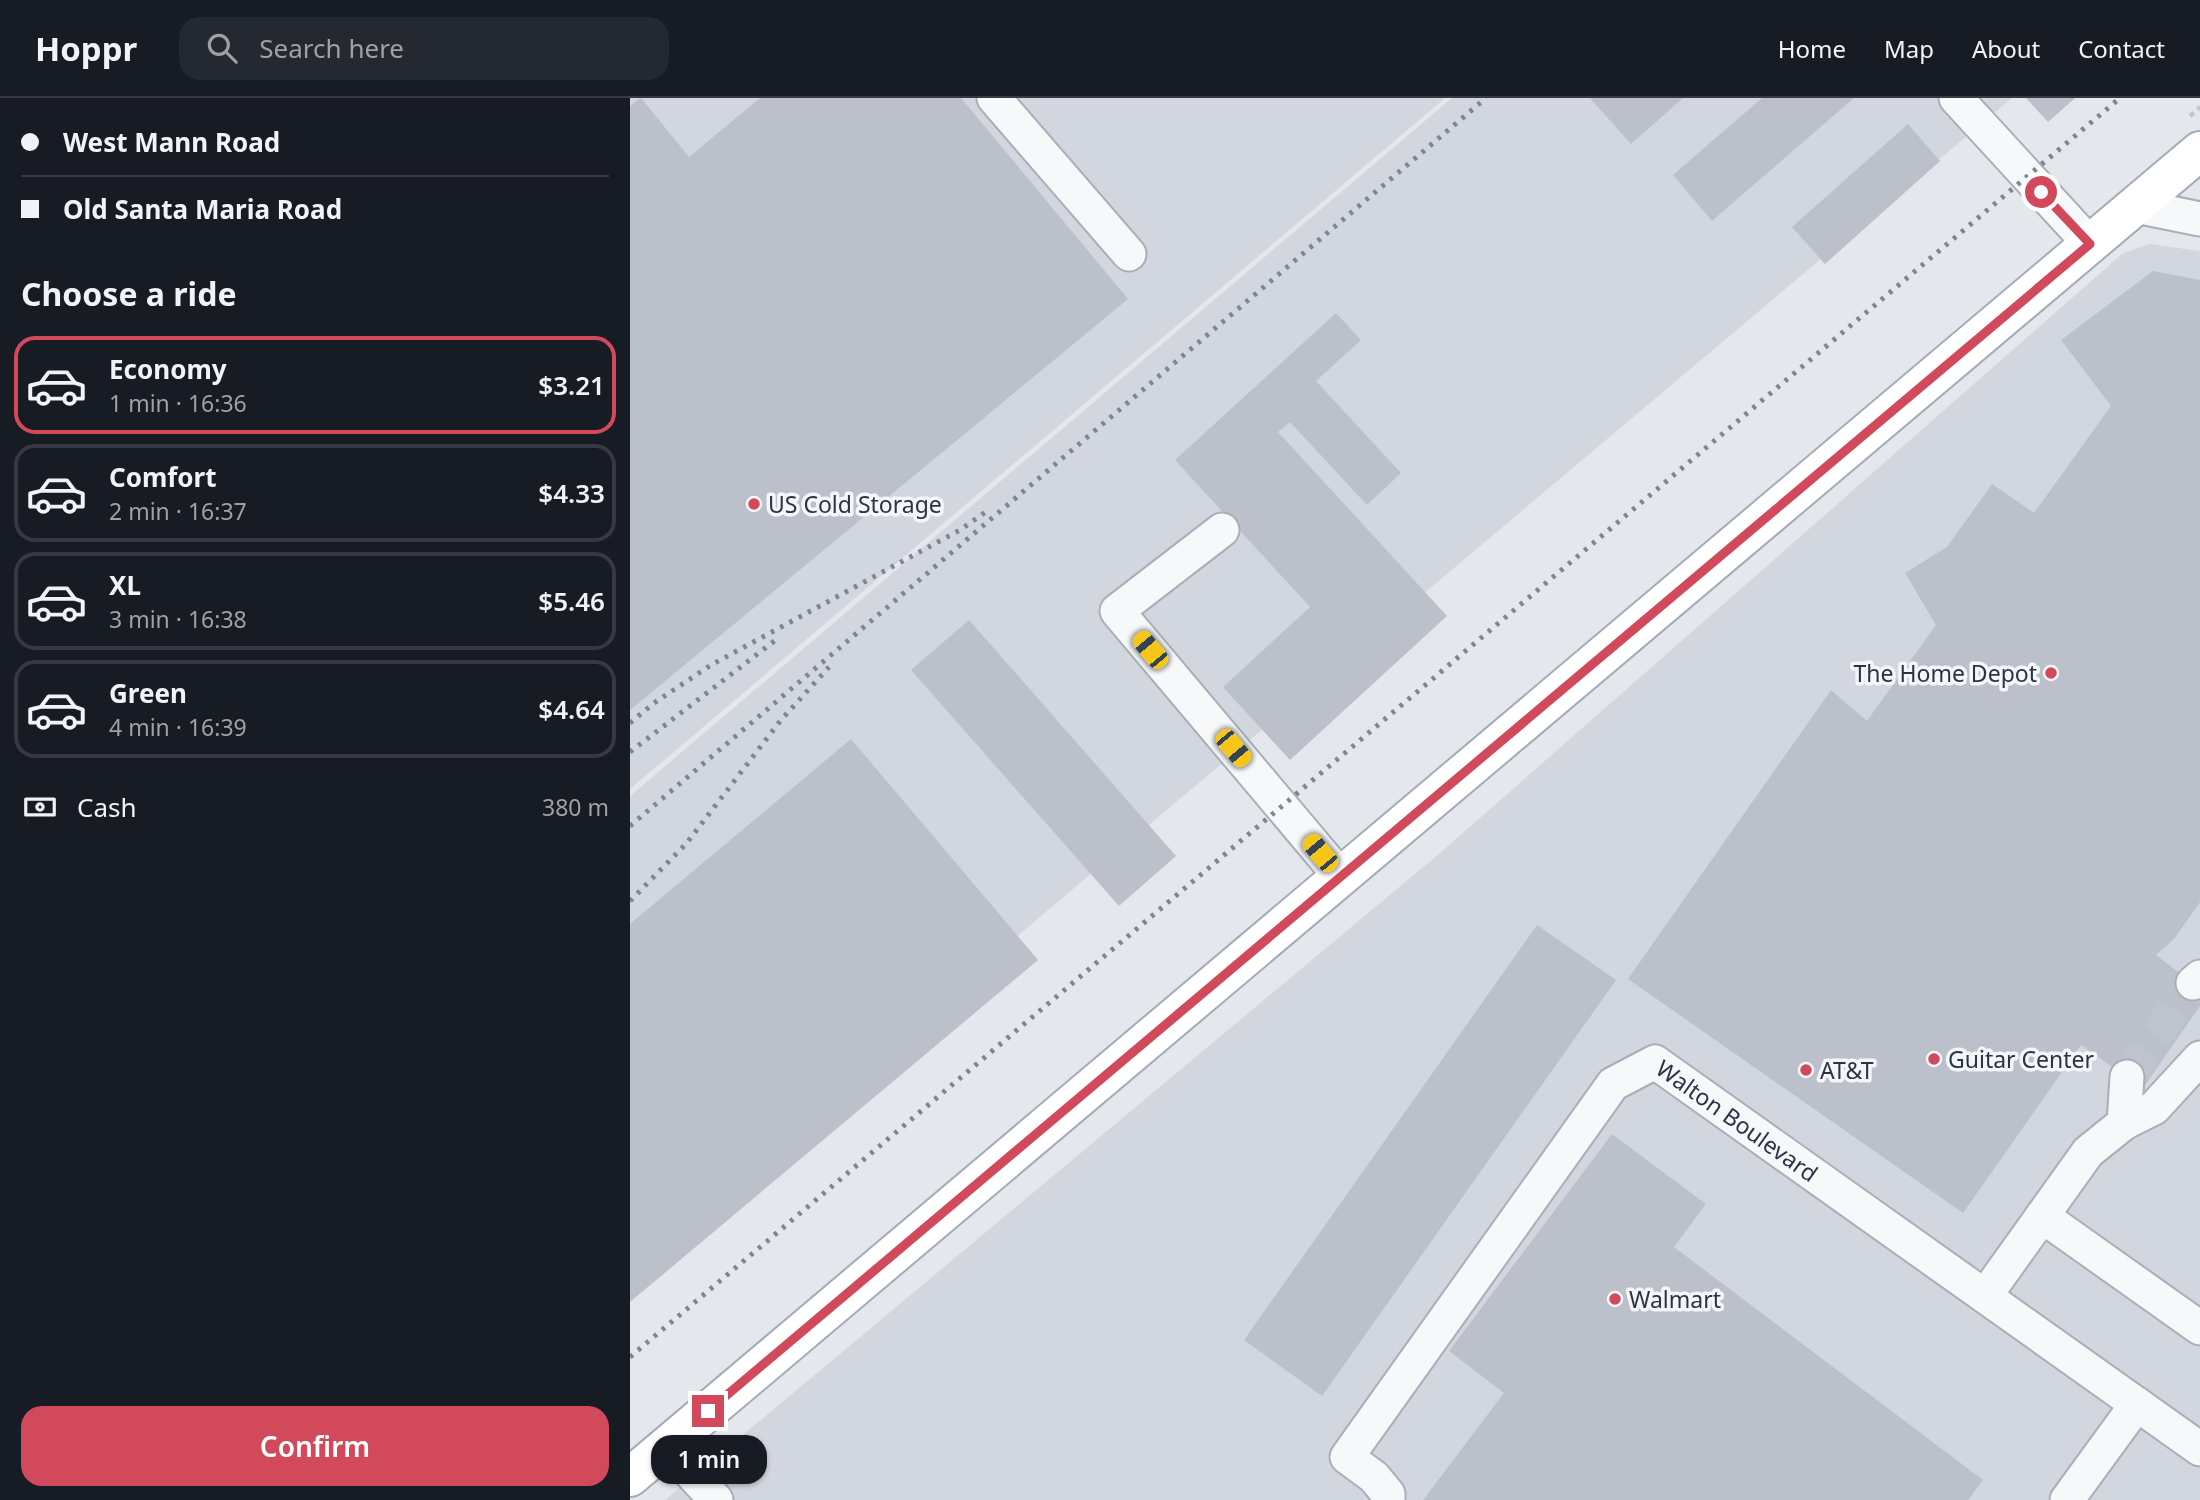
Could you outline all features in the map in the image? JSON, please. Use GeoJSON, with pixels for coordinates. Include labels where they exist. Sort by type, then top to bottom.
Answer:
{"type":"FeatureCollection","features":[{"type":"Feature","properties":{"kind":"main road"},"geometry":{"type":"LineString","coordinates":[[630,1477],[2200,151]]}},
{"type":"Feature","properties":{"kind":"street"},"geometry":{"type":"LineString","coordinates":[[994,98],[1129,254]]}},
{"type":"Feature","properties":{"kind":"street"},"geometry":{"type":"LineString","coordinates":[[1956,98],[2090,244]]}},
{"type":"Feature","properties":{"kind":"street"},"geometry":{"type":"LineString","coordinates":[[2136,206],[2200,219]]}},
{"type":"Feature","properties":{"kind":"street"},"geometry":{"type":"LineString","coordinates":[[1222,530],[1117,611],[1341,877]]}},
{"type":"Feature","properties":{"kind":"street"},"geometry":{"type":"LineString","coordinates":[[1985,1296],[2088,1152],[2124,1123],[2154,1108],[2200,1058]]}},
{"type":"Feature","properties":{"kind":"street","name":"Walton Boulevard"},"geometry":{"type":"LineString","coordinates":[[1388,1500],[1388,1494],[1374,1477],[1347,1457],[1613,1084],[1654,1062],[2200,1449]]}},
{"type":"Feature","properties":{"kind":"street"},"geometry":{"type":"LineString","coordinates":[[2124,1123],[2127,1077]]}},
{"type":"Feature","properties":{"kind":"street"},"geometry":{"type":"LineString","coordinates":[[2042,1216],[2200,1328]]}},
{"type":"Feature","properties":{"kind":"street"},"geometry":{"type":"LineString","coordinates":[[2081,1495],[2137,1404]]}},
{"type":"Feature","properties":{"kind":"street"},"geometry":{"type":"LineString","coordinates":[[666,1447],[716,1500]]}},
{"type":"Feature","properties":{"kind":"shaded area","name":"US Cold Storage"},"geometry":{"type":"Polygon","coordinates":[[[630,98],[1445,98],[630,789],[630,98]]]}},
{"type":"Feature","properties":{"kind":"shaded area"},"geometry":{"type":"Polygon","coordinates":[[[1452,98],[2012,98],[630,1262],[630,796],[1452,98]]]}},
{"type":"Feature","properties":{"kind":"shaded area"},"geometry":{"type":"Polygon","coordinates":[[[2149,244],[2200,251],[2200,1500],[665,1500],[1440,853],[2122,254],[2149,244]]]}},
{"type":"Feature","properties":{"kind":"building","name":"US Cold Storage"},"geometry":{"type":"Polygon","coordinates":[[[641,98],[689,157],[760,98],[961,98],[1128,299],[630,710],[630,106],[641,98]]]}},
{"type":"Feature","properties":{"kind":"building"},"geometry":{"type":"Polygon","coordinates":[[[1590,98],[1683,98],[1631,144],[1590,98]]]}},
{"type":"Feature","properties":{"kind":"building"},"geometry":{"type":"Polygon","coordinates":[[[1762,98],[1854,98],[1712,221],[1673,175],[1762,98]]]}},
{"type":"Feature","properties":{"kind":"building"},"geometry":{"type":"Polygon","coordinates":[[[2026,98],[2075,98],[2048,122],[2026,98]]]}},
{"type":"Feature","properties":{"kind":"building"},"geometry":{"type":"Polygon","coordinates":[[[1908,124],[1940,161],[1825,264],[1792,227],[1908,124]]]}},
{"type":"Feature","properties":{"kind":"building"},"geometry":{"type":"Polygon","coordinates":[[[2153,271],[2200,280],[2200,902],[2174,939],[2156,955],[2200,989],[2200,1006],[2143,1088],[2081,1045],[1963,1213],[1628,979],[1831,690],[1867,721],[1936,625],[1905,573],[1947,547],[1992,484],[2034,513],[2111,406],[2061,340],[2153,271]]]}},
{"type":"Feature","properties":{"kind":"building"},"geometry":{"type":"Polygon","coordinates":[[[1336,313],[1361,340],[1316,381],[1401,473],[1367,505],[1290,422],[1278,432],[1447,616],[1290,760],[1223,687],[1310,607],[1175,460],[1336,313]]]}},
{"type":"Feature","properties":{"kind":"building"},"geometry":{"type":"Polygon","coordinates":[[[969,620],[1176,856],[1119,906],[911,670],[969,620]]]}},
{"type":"Feature","properties":{"kind":"building"},"geometry":{"type":"Polygon","coordinates":[[[851,739],[1038,960],[630,1302],[630,924],[851,739]]]}},
{"type":"Feature","properties":{"kind":"building"},"geometry":{"type":"Polygon","coordinates":[[[1537,925],[1616,980],[1322,1396],[1244,1340],[1537,925]]]}},
{"type":"Feature","properties":{"kind":"building","name":"Walmart"},"geometry":{"type":"Polygon","coordinates":[[[1612,1134],[1706,1204],[1674,1247],[1983,1480],[1968,1500],[1423,1500],[1504,1393],[1449,1351],[1612,1134]]]}},
{"type":"Feature","properties":{"kind":"tunnel"},"geometry":{"type":"LineString","coordinates":[[2127,1077],[2193,983]]}},
{"type":"Feature","properties":{"kind":"railway"},"geometry":{"type":"LineString","coordinates":[[630,826],[1486,98]]}},
{"type":"Feature","properties":{"kind":"railway"},"geometry":{"type":"LineString","coordinates":[[630,1357],[2120,98]]}},
{"type":"Feature","properties":{"kind":"railway"},"geometry":{"type":"LineString","coordinates":[[630,723],[654,703],[711,665],[960,530],[990,509]]}},
{"type":"Feature","properties":{"kind":"railway"},"geometry":{"type":"LineString","coordinates":[[630,752],[777,639]]}},
{"type":"Feature","properties":{"kind":"railway"},"geometry":{"type":"LineString","coordinates":[[630,901],[686,844],[781,720],[829,667]]}},
{"type":"Feature","properties":{"kind":"place","name":"US Cold Storage"},"geometry":{"type":"Point","coordinates":[754,504]}},
{"type":"Feature","properties":{"kind":"place","name":"The Home Depot"},"geometry":{"type":"Point","coordinates":[2051,673]}},
{"type":"Feature","properties":{"kind":"place","name":"Guitar Center"},"geometry":{"type":"Point","coordinates":[1934,1059]}},
{"type":"Feature","properties":{"kind":"place","name":"AT&T"},"geometry":{"type":"Point","coordinates":[1806,1070]}},
{"type":"Feature","properties":{"kind":"place","name":"Walmart"},"geometry":{"type":"Point","coordinates":[1615,1299]}},
{"type":"Feature","properties":{"kind":"route"},"geometry":{"type":"LineString","coordinates":[[708,1411],[2090,244],[2041,192]]}}]}
